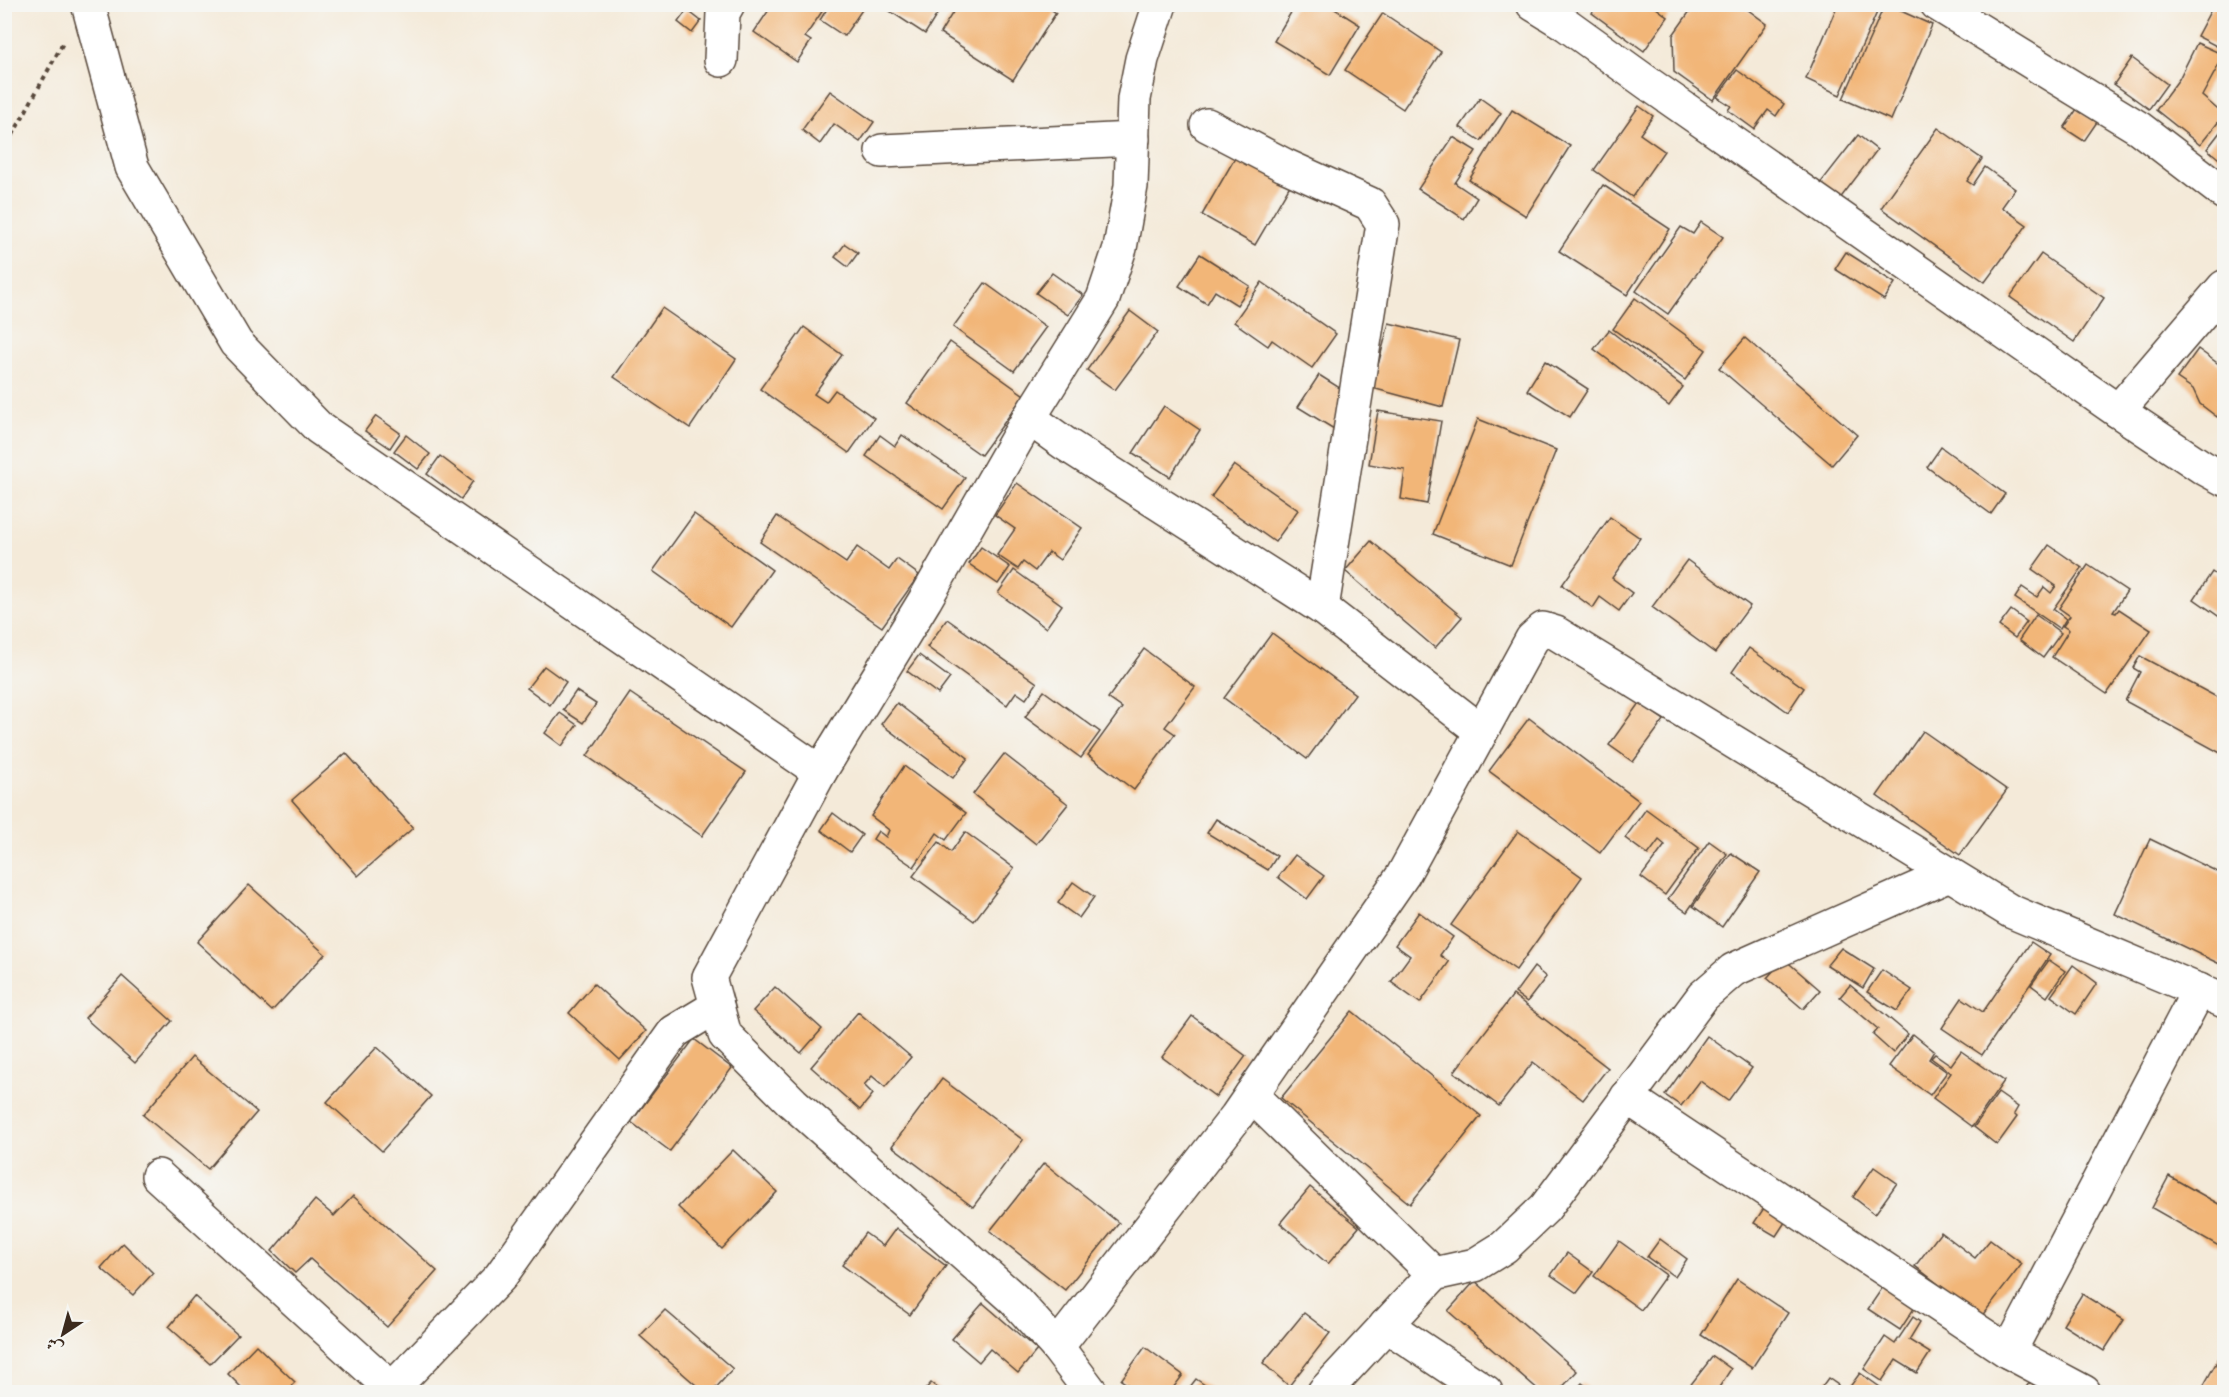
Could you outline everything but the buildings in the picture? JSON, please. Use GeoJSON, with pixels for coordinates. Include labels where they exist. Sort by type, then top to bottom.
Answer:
{"type":"FeatureCollection","features":[{"type":"Feature","properties":{"kind":"street"},"geometry":{"type":"LineString","coordinates":[[88,4],[132,166],[236,343],[319,428],[820,772]]}},
{"type":"Feature","properties":{"kind":"street"},"geometry":{"type":"LineString","coordinates":[[721,60],[723,13],[728,4]]}},
{"type":"Feature","properties":{"kind":"street"},"geometry":{"type":"LineString","coordinates":[[1091,1392],[1057,1347],[1014,1299],[793,1103],[724,1035],[709,977],[820,772],[925,600],[1029,418],[1103,299],[1120,248],[1131,186],[1134,99],[1142,59],[1160,4]]}},
{"type":"Feature","properties":{"kind":"street"},"geometry":{"type":"LineString","coordinates":[[1533,4],[1567,25],[2118,411],[2224,479]]}},
{"type":"Feature","properties":{"kind":"street"},"geometry":{"type":"LineString","coordinates":[[1937,4],[2139,128],[2224,193]]}},
{"type":"Feature","properties":{"kind":"street"},"geometry":{"type":"LineString","coordinates":[[1207,126],[1284,165],[1370,204],[1383,224],[1322,608]]}},
{"type":"Feature","properties":{"kind":"street"},"geometry":{"type":"LineString","coordinates":[[882,152],[1133,140]]}},
{"type":"Feature","properties":{"kind":"street"},"geometry":{"type":"LineString","coordinates":[[2118,411],[2224,287]]}},
{"type":"Feature","properties":{"kind":"street"},"geometry":{"type":"LineString","coordinates":[[1029,418],[1064,443],[1322,608],[1481,731]]}},
{"type":"Feature","properties":{"kind":"street"},"geometry":{"type":"LineString","coordinates":[[1057,1347],[1251,1095],[1403,875],[1532,639],[1543,630],[1556,633],[1947,875],[2010,911],[2212,995],[2009,1352]]}},
{"type":"Feature","properties":{"kind":"street"},"geometry":{"type":"LineString","coordinates":[[1324,1392],[1434,1274],[1475,1265],[1504,1247],[1545,1208],[1703,996],[1733,970],[1947,875]]}},
{"type":"Feature","properties":{"kind":"street"},"geometry":{"type":"LineString","coordinates":[[158,1176],[390,1391],[500,1277],[674,1032],[717,1006]]}},
{"type":"Feature","properties":{"kind":"street"},"geometry":{"type":"LineString","coordinates":[[1251,1095],[1434,1274]]}},
{"type":"Feature","properties":{"kind":"street"},"geometry":{"type":"LineString","coordinates":[[1627,1097],[2009,1352],[2085,1392]]}},
{"type":"Feature","properties":{"kind":"street"},"geometry":{"type":"LineString","coordinates":[[1386,1325],[1486,1392]]}},
{"type":"Feature","properties":{"kind":"path"},"geometry":{"type":"LineString","coordinates":[[4,151],[64,41]]}}]}
